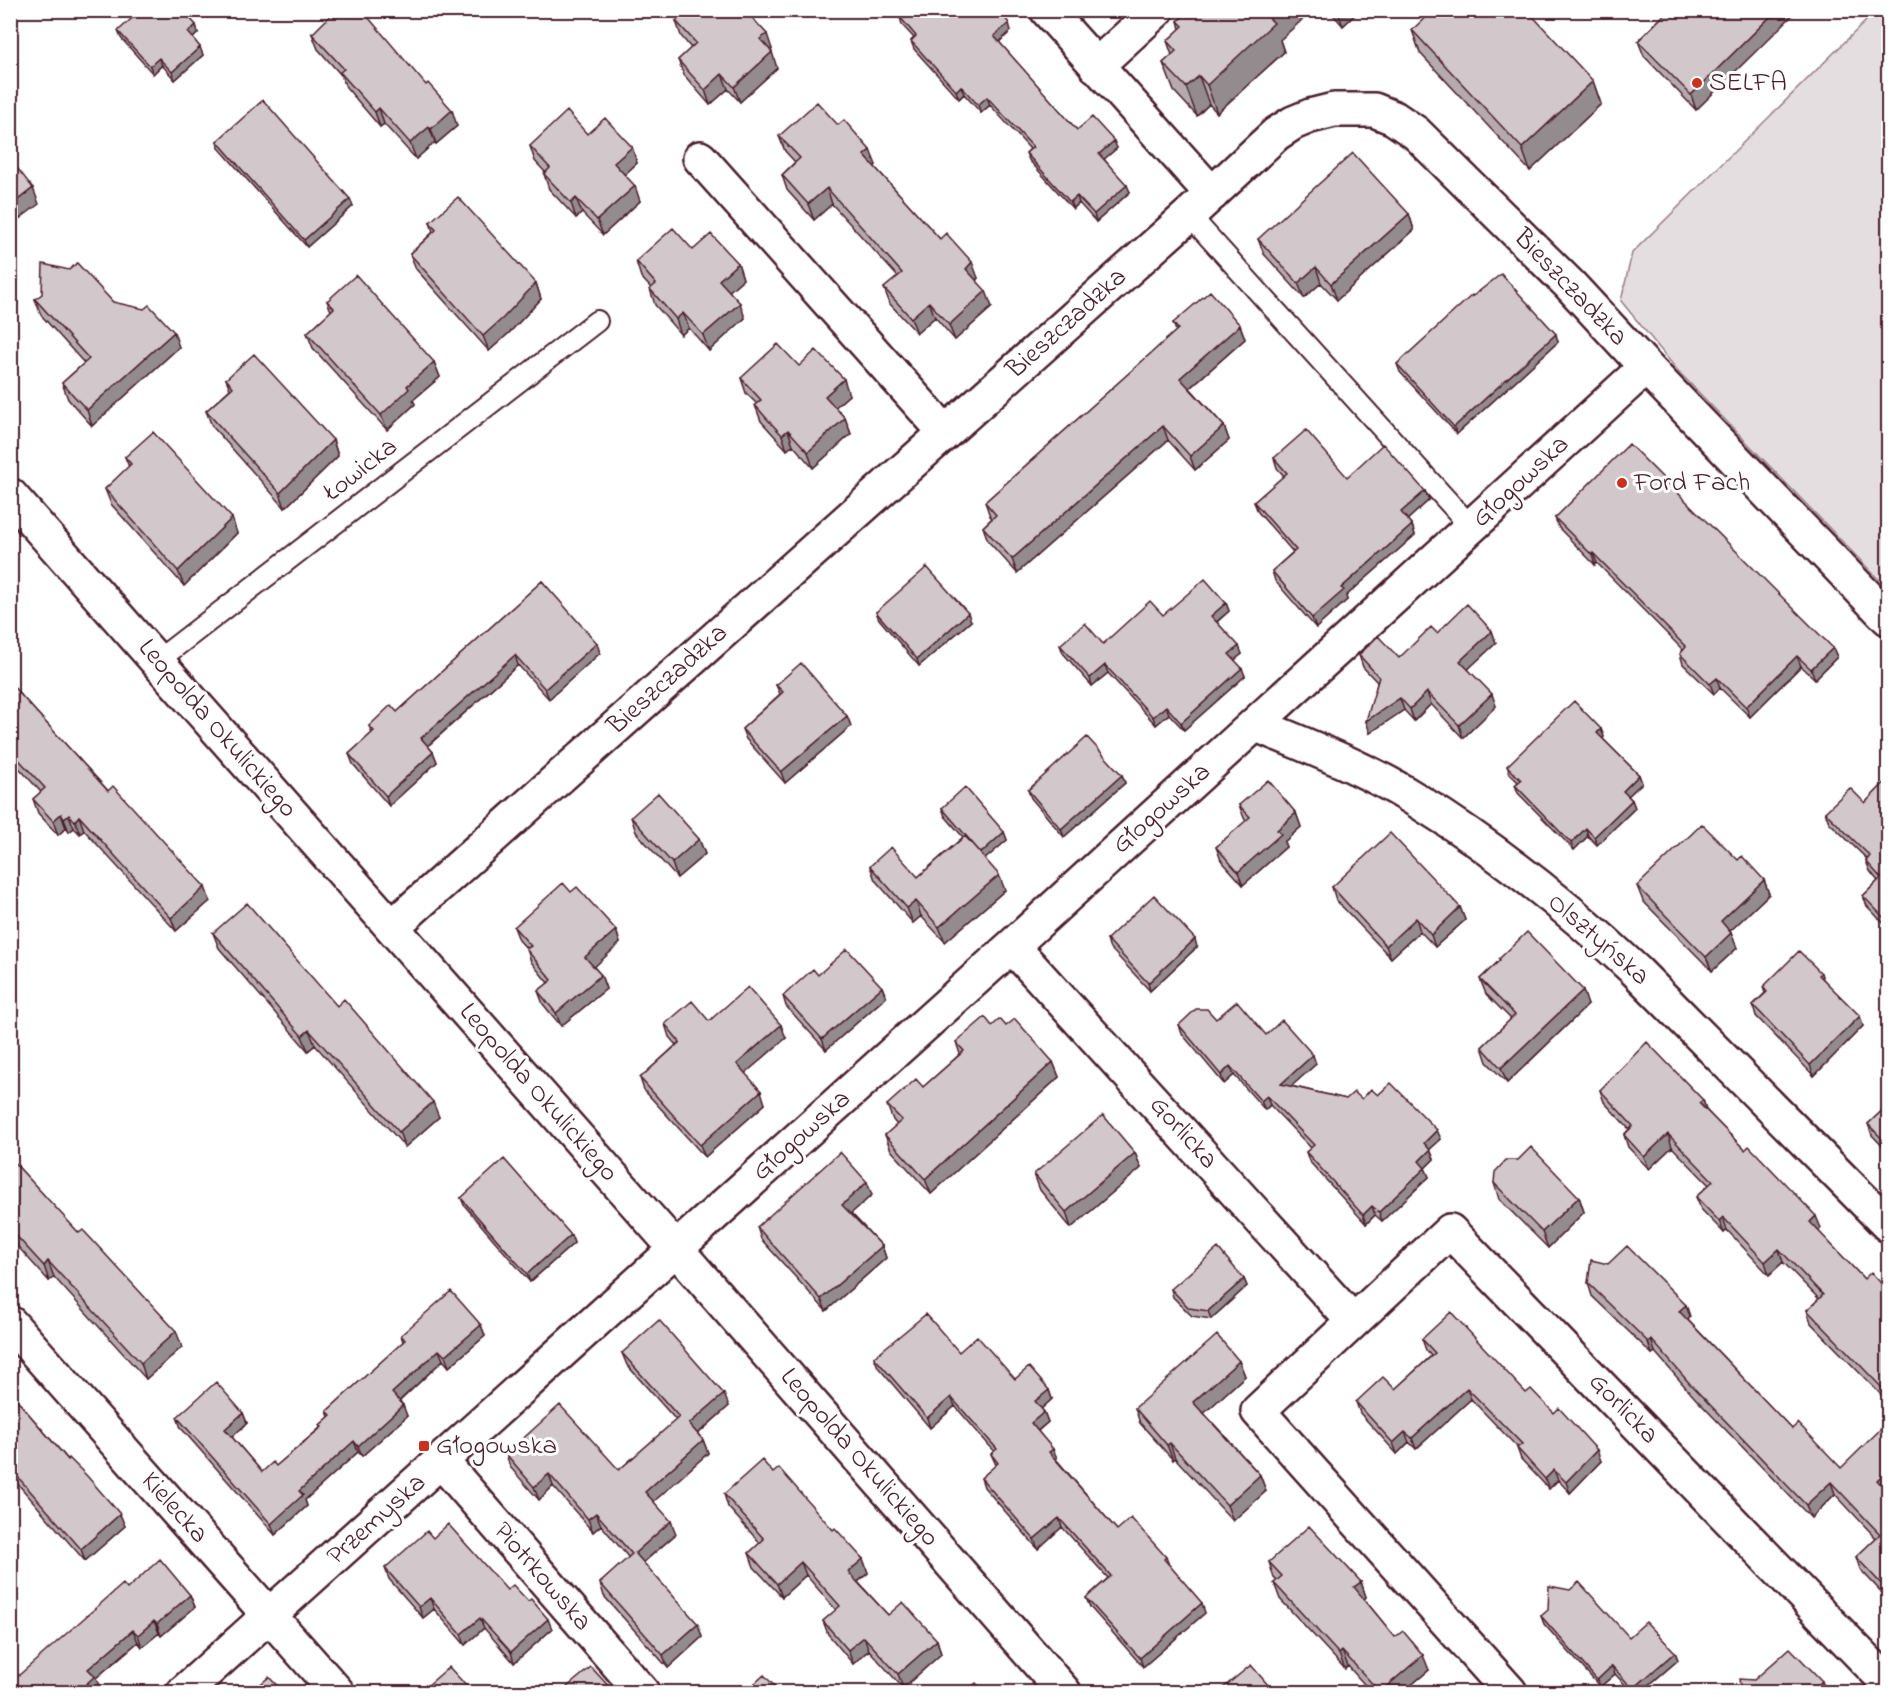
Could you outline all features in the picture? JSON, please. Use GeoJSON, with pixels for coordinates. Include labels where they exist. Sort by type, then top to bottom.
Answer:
{"type":"FeatureCollection","features":[{"type":"Feature","properties":{"kind":"street"},"geometry":{"type":"LineString","coordinates":[[1047,10],[1096,66],[1201,204]]}},
{"type":"Feature","properties":{"kind":"street"},"geometry":{"type":"LineString","coordinates":[[1096,66],[1156,10]]}},
{"type":"Feature","properties":{"kind":"street","name":"Bieszczadzka"},"geometry":{"type":"LineString","coordinates":[[392,927],[1263,146],[1293,123],[1334,110],[1374,110],[1394,118],[1416,133],[1569,285],[1888,618]]}},
{"type":"Feature","properties":{"kind":"street"},"geometry":{"type":"LineString","coordinates":[[700,159],[945,432]]}},
{"type":"Feature","properties":{"kind":"street","name":"Głogowska"},"geometry":{"type":"LineString","coordinates":[[677,1250],[1472,528],[1646,367]]}},
{"type":"Feature","properties":{"kind":"street","name":"Leopolda Okulickiego"},"geometry":{"type":"LineString","coordinates":[[10,495],[1064,1692]]}},
{"type":"Feature","properties":{"kind":"street","name":"Olsztyńska"},"geometry":{"type":"LineString","coordinates":[[1256,724],[1370,774],[1412,797],[1500,858],[1595,932],[1659,993],[1888,1225]]}},
{"type":"Feature","properties":{"kind":"street","name":"Gorlicka"},"geometry":{"type":"LineString","coordinates":[[1012,946],[1353,1321]]}},
{"type":"Feature","properties":{"kind":"street","name":"Gorlicka"},"geometry":{"type":"LineString","coordinates":[[1510,1692],[1258,1411],[1450,1231],[1888,1683]]}},
{"type":"Feature","properties":{"kind":"street","name":"Przemyska"},"geometry":{"type":"LineString","coordinates":[[184,1692],[677,1250]]}},
{"type":"Feature","properties":{"kind":"street","name":"Kielecka"},"geometry":{"type":"LineString","coordinates":[[10,1323],[337,1692]]}},
{"type":"Feature","properties":{"kind":"street","name":"Piotrkowska"},"geometry":{"type":"LineString","coordinates":[[442,1462],[642,1692]]}},
{"type":"Feature","properties":{"kind":"lane"},"geometry":{"type":"LineString","coordinates":[[1201,204],[1472,528]]}},
{"type":"Feature","properties":{"kind":"lane","name":"Łowicka"},"geometry":{"type":"LineString","coordinates":[[157,661],[597,321]]}},
{"type":"Feature","properties":{"kind":"shaded area"},"geometry":{"type":"Polygon","coordinates":[[[1877,10],[1888,11],[1888,589],[1678,371],[1621,301],[1632,253],[1877,10]]]}},
{"type":"Feature","properties":{"kind":"building"},"geometry":{"type":"Polygon","coordinates":[[[141,10],[183,10],[196,25],[188,32],[200,47],[172,72],[159,58],[150,66],[118,31],[141,10]]]}},
{"type":"Feature","properties":{"kind":"building"},"geometry":{"type":"Polygon","coordinates":[[[336,10],[362,10],[426,85],[428,83],[452,110],[431,129],[429,127],[410,143],[379,108],[375,112],[340,72],[344,69],[312,34],[336,10]]]}},
{"type":"Feature","properties":{"kind":"building"},"geometry":{"type":"Polygon","coordinates":[[[687,10],[745,10],[767,34],[760,39],[772,52],[734,87],[722,74],[705,90],[678,60],[696,43],[676,21],[687,10]]]}},
{"type":"Feature","properties":{"kind":"building"},"geometry":{"type":"Polygon","coordinates":[[[907,10],[998,10],[1009,23],[994,36],[1077,130],[1092,117],[1114,141],[1099,154],[1127,185],[1094,214],[1077,196],[1070,202],[1026,153],[1033,147],[987,97],[978,105],[961,86],[956,91],[911,41],[916,36],[900,17],[907,10]]]}},
{"type":"Feature","properties":{"kind":"building"},"geometry":{"type":"Polygon","coordinates":[[[1189,10],[1271,10],[1266,15],[1274,23],[1207,85],[1199,76],[1186,87],[1163,63],[1176,51],[1167,41],[1183,26],[1178,21],[1189,10]]]}},
{"type":"Feature","properties":{"kind":"building"},"geometry":{"type":"Polygon","coordinates":[[[1433,10],[1527,10],[1593,81],[1522,148],[1412,30],[1433,10]]]}},
{"type":"Feature","properties":{"kind":"building","name":"SELFA"},"geometry":{"type":"Polygon","coordinates":[[[1669,10],[1777,10],[1691,95],[1638,41],[1669,10]]]}},
{"type":"Feature","properties":{"kind":"building"},"geometry":{"type":"Polygon","coordinates":[[[263,100],[350,199],[304,240],[217,141],[263,100]]]}},
{"type":"Feature","properties":{"kind":"building"},"geometry":{"type":"Polygon","coordinates":[[[817,102],[838,125],[844,120],[870,150],[864,155],[940,239],[946,233],[972,262],[966,269],[986,291],[949,325],[929,302],[911,318],[884,288],[902,273],[827,188],[808,204],[782,175],[800,158],[779,136],[817,102]]]}},
{"type":"Feature","properties":{"kind":"building"},"geometry":{"type":"Polygon","coordinates":[[[567,111],[587,134],[605,118],[632,147],[614,163],[635,186],[597,220],[576,198],[571,203],[544,174],[550,168],[530,146],[567,111]]]}},
{"type":"Feature","properties":{"kind":"building"},"geometry":{"type":"Polygon","coordinates":[[[1353,153],[1409,214],[1331,284],[1316,267],[1298,283],[1258,239],[1353,153]]]}},
{"type":"Feature","properties":{"kind":"building"},"geometry":{"type":"Polygon","coordinates":[[[10,159],[33,188],[10,206],[10,159]]]}},
{"type":"Feature","properties":{"kind":"building"},"geometry":{"type":"Polygon","coordinates":[[[458,197],[536,283],[483,336],[410,254],[436,230],[430,222],[458,197]]]}},
{"type":"Feature","properties":{"kind":"building"},"geometry":{"type":"Polygon","coordinates":[[[673,228],[693,250],[711,234],[738,263],[719,280],[740,303],[703,335],[683,313],[676,319],[650,289],[656,284],[636,261],[673,228]]]}},
{"type":"Feature","properties":{"kind":"building"},"geometry":{"type":"Polygon","coordinates":[[[77,263],[113,302],[144,309],[149,305],[174,332],[87,410],[62,383],[89,359],[35,299],[42,294],[43,264],[69,270],[77,263]]]}},
{"type":"Feature","properties":{"kind":"building"},"geometry":{"type":"Polygon","coordinates":[[[1501,274],[1556,334],[1454,427],[1397,364],[1472,295],[1501,274]]]}},
{"type":"Feature","properties":{"kind":"building"},"geometry":{"type":"Polygon","coordinates":[[[356,275],[434,362],[407,386],[409,389],[381,415],[307,333],[334,308],[327,301],[356,275]]]}},
{"type":"Feature","properties":{"kind":"building"},"geometry":{"type":"Polygon","coordinates":[[[1210,291],[1240,325],[1180,378],[1224,426],[1190,456],[1163,426],[1012,559],[983,527],[996,515],[985,502],[1178,329],[1173,323],[1210,291]]]}},
{"type":"Feature","properties":{"kind":"building"},"geometry":{"type":"Polygon","coordinates":[[[778,344],[799,366],[816,350],[844,379],[825,396],[845,418],[808,452],[788,430],[782,435],[768,420],[755,405],[761,400],[741,378],[778,344]]]}},
{"type":"Feature","properties":{"kind":"building"},"geometry":{"type":"Polygon","coordinates":[[[254,354],[333,440],[280,493],[206,411],[233,387],[226,379],[254,354]]]}},
{"type":"Feature","properties":{"kind":"building"},"geometry":{"type":"Polygon","coordinates":[[[1306,430],[1347,477],[1383,444],[1425,491],[1401,512],[1412,525],[1341,588],[1344,590],[1312,618],[1272,571],[1296,550],[1254,502],[1287,473],[1274,458],[1306,430]]]}},
{"type":"Feature","properties":{"kind":"building"},"geometry":{"type":"Polygon","coordinates":[[[153,432],[232,518],[178,571],[105,489],[131,464],[125,457],[153,432]]]}},
{"type":"Feature","properties":{"kind":"building"},"geometry":{"type":"Polygon","coordinates":[[[1629,444],[1833,648],[1811,669],[1797,656],[1746,707],[1717,678],[1710,684],[1680,654],[1686,647],[1555,518],[1629,444]]]}},
{"type":"Feature","properties":{"kind":"building"},"geometry":{"type":"Polygon","coordinates":[[[927,567],[968,613],[917,659],[876,612],[927,567]]]}},
{"type":"Feature","properties":{"kind":"building"},"geometry":{"type":"Polygon","coordinates":[[[1205,579],[1226,603],[1211,616],[1239,646],[1229,654],[1242,668],[1181,723],[1166,706],[1153,717],[1105,665],[1090,678],[1060,645],[1085,623],[1103,644],[1150,601],[1163,615],[1205,579]]]}},
{"type":"Feature","properties":{"kind":"building"},"geometry":{"type":"Polygon","coordinates":[[[542,581],[597,643],[545,689],[515,655],[421,738],[433,752],[386,796],[349,754],[374,731],[369,726],[391,705],[397,712],[542,581]]]}},
{"type":"Feature","properties":{"kind":"building"},"geometry":{"type":"Polygon","coordinates":[[[1467,604],[1492,631],[1460,661],[1492,694],[1459,725],[1427,692],[1410,709],[1400,698],[1366,721],[1379,677],[1359,655],[1378,636],[1399,658],[1431,627],[1437,633],[1467,604]]]}},
{"type":"Feature","properties":{"kind":"building"},"geometry":{"type":"Polygon","coordinates":[[[801,663],[847,716],[781,772],[742,729],[783,692],[776,685],[801,663]]]}},
{"type":"Feature","properties":{"kind":"building"},"geometry":{"type":"Polygon","coordinates":[[[10,683],[108,791],[113,786],[205,887],[171,918],[79,816],[75,821],[69,815],[64,819],[61,814],[53,821],[33,799],[45,788],[10,750],[10,683]]]}},
{"type":"Feature","properties":{"kind":"building"},"geometry":{"type":"Polygon","coordinates":[[[1574,701],[1601,729],[1597,733],[1639,775],[1623,791],[1632,800],[1594,837],[1586,828],[1571,843],[1515,785],[1521,780],[1507,766],[1574,701]]]}},
{"type":"Feature","properties":{"kind":"building"},"geometry":{"type":"Polygon","coordinates":[[[1087,737],[1122,775],[1061,829],[1028,790],[1087,737]]]}},
{"type":"Feature","properties":{"kind":"building"},"geometry":{"type":"Polygon","coordinates":[[[1888,779],[1888,922],[1863,896],[1881,878],[1866,861],[1870,856],[1825,812],[1850,788],[1865,803],[1888,779]]]}},
{"type":"Feature","properties":{"kind":"building"},"geometry":{"type":"Polygon","coordinates":[[[1268,780],[1296,813],[1277,830],[1281,834],[1238,872],[1216,847],[1250,817],[1239,805],[1268,780]]]}},
{"type":"Feature","properties":{"kind":"building"},"geometry":{"type":"Polygon","coordinates":[[[965,787],[1004,832],[981,853],[942,808],[965,787]]]}},
{"type":"Feature","properties":{"kind":"building"},"geometry":{"type":"Polygon","coordinates":[[[658,793],[699,839],[672,863],[631,817],[658,793]]]}},
{"type":"Feature","properties":{"kind":"building"},"geometry":{"type":"Polygon","coordinates":[[[1702,824],[1738,860],[1742,856],[1764,880],[1721,921],[1731,933],[1706,957],[1637,886],[1702,824]]]}},
{"type":"Feature","properties":{"kind":"building"},"geometry":{"type":"Polygon","coordinates":[[[1390,833],[1460,907],[1431,935],[1416,918],[1386,946],[1332,887],[1390,833]]]}},
{"type":"Feature","properties":{"kind":"building"},"geometry":{"type":"Polygon","coordinates":[[[965,836],[999,875],[939,927],[916,901],[907,908],[870,866],[891,847],[918,877],[965,836]]]}},
{"type":"Feature","properties":{"kind":"building"},"geometry":{"type":"Polygon","coordinates":[[[563,883],[571,892],[577,887],[616,930],[585,957],[601,975],[556,1013],[538,991],[552,980],[526,949],[531,946],[514,927],[563,883]]]}},
{"type":"Feature","properties":{"kind":"building"},"geometry":{"type":"Polygon","coordinates":[[[1154,895],[1195,939],[1148,983],[1107,939],[1154,895]]]}},
{"type":"Feature","properties":{"kind":"building"},"geometry":{"type":"Polygon","coordinates":[[[247,903],[337,1006],[344,999],[433,1102],[399,1132],[309,1030],[302,1036],[213,933],[247,903]]]}},
{"type":"Feature","properties":{"kind":"building"},"geometry":{"type":"Polygon","coordinates":[[[1527,932],[1583,990],[1501,1068],[1482,1047],[1515,1015],[1480,979],[1527,932]]]}},
{"type":"Feature","properties":{"kind":"building"},"geometry":{"type":"Polygon","coordinates":[[[847,949],[882,987],[822,1039],[783,996],[813,969],[818,975],[847,949]]]}},
{"type":"Feature","properties":{"kind":"building"},"geometry":{"type":"Polygon","coordinates":[[[1799,951],[1821,973],[1819,975],[1860,1016],[1810,1065],[1753,1005],[1767,992],[1763,987],[1799,951]]]}},
{"type":"Feature","properties":{"kind":"building"},"geometry":{"type":"Polygon","coordinates":[[[748,987],[781,1025],[737,1064],[761,1091],[700,1145],[640,1078],[680,1042],[665,1024],[692,1001],[709,1021],[748,987]]]}},
{"type":"Feature","properties":{"kind":"building"},"geometry":{"type":"Polygon","coordinates":[[[1237,1001],[1266,1035],[1282,1020],[1313,1055],[1281,1084],[1346,1099],[1354,1092],[1362,1099],[1371,1089],[1378,1095],[1391,1083],[1437,1130],[1424,1143],[1430,1150],[1419,1161],[1425,1168],[1379,1212],[1372,1206],[1363,1215],[1306,1152],[1314,1145],[1267,1096],[1261,1101],[1230,1066],[1221,1075],[1179,1025],[1196,1009],[1207,1009],[1216,1019],[1237,1001]]]}},
{"type":"Feature","properties":{"kind":"building"},"geometry":{"type":"Polygon","coordinates":[[[985,1017],[992,1026],[1000,1019],[1006,1026],[1015,1019],[1053,1062],[925,1179],[885,1135],[902,1120],[887,1105],[916,1079],[923,1087],[964,1051],[956,1042],[985,1017]]]}},
{"type":"Feature","properties":{"kind":"building"},"geometry":{"type":"Polygon","coordinates":[[[1647,1042],[1703,1100],[1699,1103],[1745,1150],[1749,1146],[1816,1216],[1810,1222],[1864,1279],[1871,1272],[1888,1291],[1888,1394],[1807,1310],[1823,1295],[1779,1249],[1765,1262],[1723,1217],[1719,1221],[1696,1197],[1713,1181],[1668,1134],[1644,1157],[1624,1135],[1633,1126],[1600,1090],[1647,1042]]]}},
{"type":"Feature","properties":{"kind":"building"},"geometry":{"type":"Polygon","coordinates":[[[1888,1105],[1888,1145],[1868,1124],[1888,1105]]]}},
{"type":"Feature","properties":{"kind":"building"},"geometry":{"type":"Polygon","coordinates":[[[1103,1115],[1135,1153],[1066,1212],[1034,1174],[1103,1115]]]}},
{"type":"Feature","properties":{"kind":"building"},"geometry":{"type":"Polygon","coordinates":[[[1531,1147],[1579,1197],[1542,1232],[1494,1183],[1495,1172],[1506,1160],[1518,1160],[1531,1147]]]}},
{"type":"Feature","properties":{"kind":"building"},"geometry":{"type":"Polygon","coordinates":[[[840,1152],[867,1182],[842,1205],[882,1246],[821,1299],[757,1227],[840,1152]]]}},
{"type":"Feature","properties":{"kind":"building"},"geometry":{"type":"Polygon","coordinates":[[[10,1158],[79,1233],[83,1230],[176,1331],[141,1363],[48,1261],[44,1266],[10,1229],[10,1158]]]}},
{"type":"Feature","properties":{"kind":"building"},"geometry":{"type":"Polygon","coordinates":[[[504,1159],[571,1235],[527,1274],[461,1198],[504,1159]]]}},
{"type":"Feature","properties":{"kind":"building"},"geometry":{"type":"Polygon","coordinates":[[[1627,1246],[1686,1305],[1679,1311],[1792,1429],[1798,1423],[1841,1468],[1888,1422],[1888,1470],[1877,1480],[1888,1492],[1888,1591],[1856,1557],[1880,1534],[1831,1482],[1806,1505],[1691,1385],[1651,1339],[1648,1342],[1588,1283],[1591,1260],[1608,1264],[1627,1246]]]}},
{"type":"Feature","properties":{"kind":"building"},"geometry":{"type":"Polygon","coordinates":[[[1218,1248],[1244,1279],[1208,1311],[1189,1308],[1171,1289],[1218,1248]]]}},
{"type":"Feature","properties":{"kind":"building"},"geometry":{"type":"Polygon","coordinates":[[[451,1291],[481,1325],[445,1356],[439,1350],[392,1393],[403,1405],[358,1446],[354,1441],[299,1491],[303,1495],[271,1524],[177,1417],[216,1382],[243,1413],[225,1429],[262,1472],[273,1462],[276,1466],[322,1427],[320,1425],[331,1415],[327,1411],[405,1340],[401,1335],[451,1291]]]}},
{"type":"Feature","properties":{"kind":"building"},"geometry":{"type":"Polygon","coordinates":[[[1451,1312],[1526,1393],[1531,1389],[1554,1413],[1559,1408],[1597,1450],[1566,1482],[1554,1470],[1545,1479],[1517,1448],[1522,1444],[1467,1388],[1412,1438],[1405,1432],[1393,1443],[1356,1402],[1383,1377],[1395,1389],[1435,1353],[1422,1339],[1451,1312]]]}},
{"type":"Feature","properties":{"kind":"building"},"geometry":{"type":"Polygon","coordinates":[[[926,1314],[959,1352],[977,1336],[1015,1379],[1029,1367],[1049,1390],[1035,1401],[1044,1412],[1031,1423],[1053,1449],[1049,1452],[1117,1530],[1131,1518],[1166,1557],[1164,1559],[1202,1603],[1140,1658],[1086,1598],[1111,1576],[1059,1518],[1034,1539],[981,1478],[998,1463],[991,1454],[997,1449],[951,1397],[927,1418],[874,1357],[926,1314]]]}},
{"type":"Feature","properties":{"kind":"building"},"geometry":{"type":"Polygon","coordinates":[[[659,1320],[724,1394],[689,1424],[703,1440],[645,1492],[671,1521],[635,1553],[698,1624],[663,1655],[600,1583],[632,1554],[596,1513],[588,1519],[549,1474],[534,1487],[506,1454],[560,1405],[619,1470],[679,1417],[622,1353],[659,1320]]]}},
{"type":"Feature","properties":{"kind":"building"},"geometry":{"type":"Polygon","coordinates":[[[1217,1335],[1239,1361],[1193,1402],[1260,1475],[1227,1505],[1170,1443],[1167,1445],[1135,1408],[1217,1335]]]}},
{"type":"Feature","properties":{"kind":"building"},"geometry":{"type":"Polygon","coordinates":[[[10,1392],[68,1460],[69,1458],[87,1476],[120,1514],[81,1549],[10,1468],[10,1392]]]}},
{"type":"Feature","properties":{"kind":"building"},"geometry":{"type":"Polygon","coordinates":[[[762,1460],[773,1473],[779,1468],[833,1530],[835,1528],[863,1559],[848,1572],[888,1615],[903,1602],[937,1640],[898,1674],[864,1637],[848,1650],[823,1621],[840,1606],[801,1562],[777,1584],[749,1553],[764,1539],[724,1494],[762,1460]]]}},
{"type":"Feature","properties":{"kind":"building"},"geometry":{"type":"Polygon","coordinates":[[[448,1524],[507,1590],[513,1585],[528,1601],[531,1599],[548,1619],[511,1652],[480,1618],[461,1634],[430,1598],[419,1607],[385,1568],[427,1531],[433,1538],[448,1524]]]}},
{"type":"Feature","properties":{"kind":"building"},"geometry":{"type":"Polygon","coordinates":[[[1309,1526],[1361,1582],[1354,1587],[1395,1637],[1403,1631],[1423,1655],[1380,1692],[1342,1651],[1339,1654],[1274,1583],[1282,1576],[1269,1562],[1309,1526]]]}},
{"type":"Feature","properties":{"kind":"building"},"geometry":{"type":"Polygon","coordinates":[[[160,1559],[190,1595],[157,1624],[154,1621],[138,1635],[133,1630],[88,1669],[95,1676],[77,1692],[10,1692],[10,1683],[123,1584],[127,1589],[160,1559]]]}},
{"type":"Feature","properties":{"kind":"building"},"geometry":{"type":"Polygon","coordinates":[[[1579,1582],[1629,1637],[1646,1622],[1675,1652],[1633,1689],[1612,1666],[1597,1680],[1541,1616],[1548,1610],[1549,1586],[1570,1590],[1579,1582]]]}},
{"type":"Feature","properties":{"kind":"building"},"geometry":{"type":"Polygon","coordinates":[[[1790,1648],[1822,1681],[1811,1692],[1741,1692],[1739,1679],[1754,1680],[1790,1648]]]}},
{"type":"Feature","properties":{"kind":"building"},"geometry":{"type":"Polygon","coordinates":[[[1251,1665],[1274,1692],[1218,1692],[1251,1665]]]}},
{"type":"Feature","properties":{"kind":"building"},"geometry":{"type":"Polygon","coordinates":[[[449,1667],[472,1692],[420,1692],[449,1667]]]}},
{"type":"Feature","properties":{"kind":"building"},"geometry":{"type":"Polygon","coordinates":[[[591,1667],[614,1692],[572,1692],[567,1687],[591,1667]]]}},
{"type":"Feature","properties":{"kind":"building"},"geometry":{"type":"Polygon","coordinates":[[[764,1675],[780,1692],[745,1692],[764,1675]]]}},
{"type":"Feature","properties":{"kind":"building"},"geometry":{"type":"Polygon","coordinates":[[[269,1677],[283,1692],[251,1692],[269,1677]]]}},
{"type":"Feature","properties":{"kind":"building"},"geometry":{"type":"Polygon","coordinates":[[[976,1683],[984,1692],[965,1692],[976,1683]]]}},
{"type":"Feature","properties":{"kind":"place","name":"SELFA"},"geometry":{"type":"Point","coordinates":[1697,83]}},
{"type":"Feature","properties":{"kind":"place","name":"Ford Fach"},"geometry":{"type":"Point","coordinates":[1622,483]}},
{"type":"Feature","properties":{"kind":"place","name":"Głogowska"},"geometry":{"type":"Point","coordinates":[424,1446]}}]}
